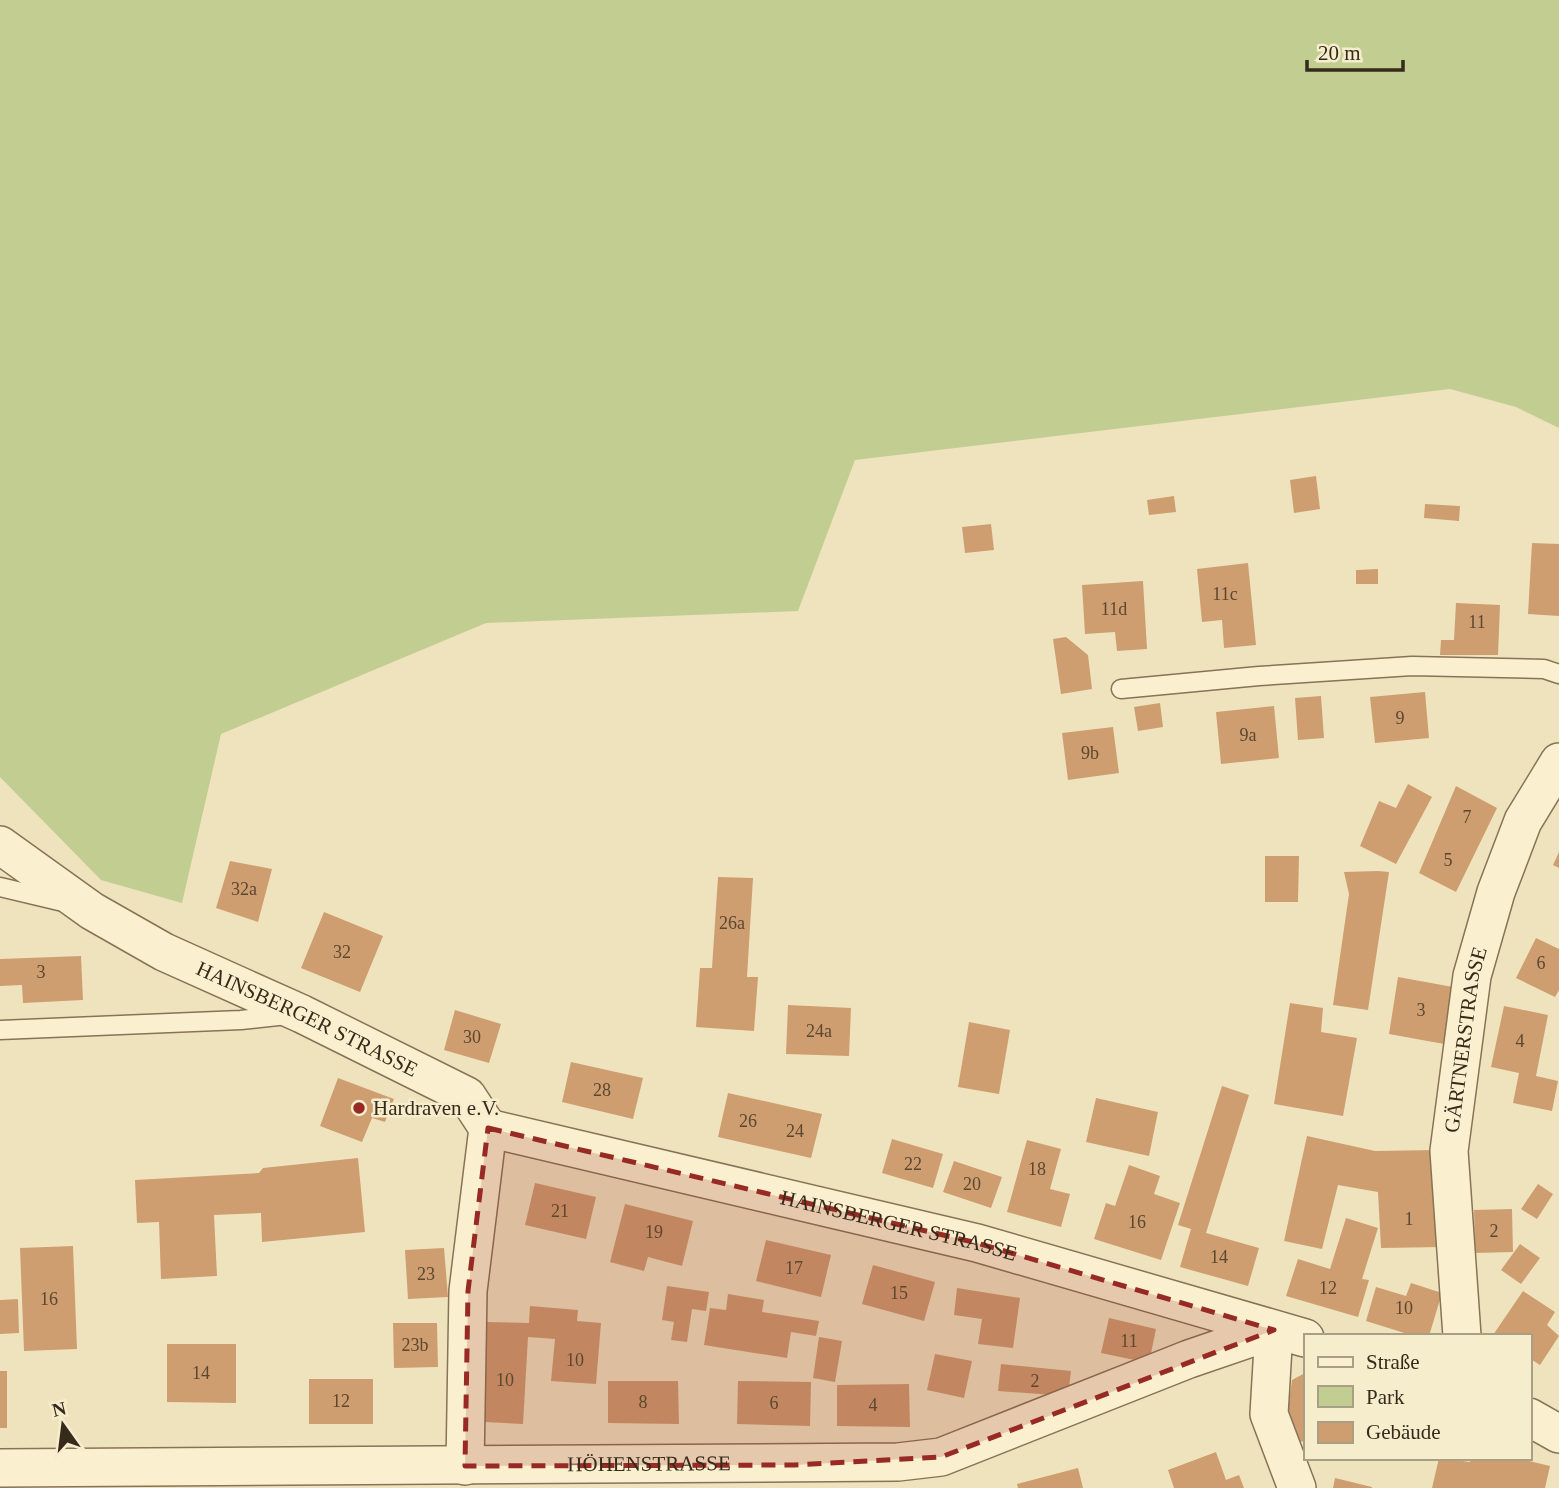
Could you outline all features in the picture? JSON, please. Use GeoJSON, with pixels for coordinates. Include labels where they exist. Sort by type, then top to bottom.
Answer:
{"type":"FeatureCollection","features":[{"type":"Feature","properties":{"kind":"street","name":"GÄRTNERSTRASSE"},"geometry":{"type":"LineString","coordinates":[[1462,1334],[1449,1151],[1472,976],[1496,892],[1523,821],[1559,761]]}},
{"type":"Feature","properties":{"kind":"street","name":"HAINSBERGER STRASSE"},"geometry":{"type":"LineString","coordinates":[[0,845],[103,917],[164,952],[302,1014],[467,1096],[488,1128],[977,1243],[1290,1334]]}},
{"type":"Feature","properties":{"kind":"street"},"geometry":{"type":"LineString","coordinates":[[465,1466],[468,1291],[488,1128]]}},
{"type":"Feature","properties":{"kind":"street"},"geometry":{"type":"LineString","coordinates":[[1290,1334],[1269,1414],[1297,1488]]}},
{"type":"Feature","properties":{"kind":"street","name":"HÖHENSTRASSE"},"geometry":{"type":"LineString","coordinates":[[0,1468],[794,1465],[898,1462],[941,1457],[1189,1359],[1290,1334]]}},
{"type":"Feature","properties":{"kind":"street"},"geometry":{"type":"LineString","coordinates":[[1531,1418],[1559,1434]]}},
{"type":"Feature","properties":{"kind":"lane"},"geometry":{"type":"LineString","coordinates":[[1121,689],[1412,666],[1544,669],[1559,674]]}},
{"type":"Feature","properties":{"kind":"lane"},"geometry":{"type":"LineString","coordinates":[[0,887],[17,888],[103,917]]}},
{"type":"Feature","properties":{"kind":"lane"},"geometry":{"type":"LineString","coordinates":[[0,1030],[242,1020],[302,1014]]}},
{"type":"Feature","properties":{"kind":"highlighted area"},"geometry":{"type":"Polygon","coordinates":[[[488,1128],[977,1243],[1274,1330],[941,1457],[794,1465],[465,1466],[468,1291],[488,1128]]]}},
{"type":"Feature","properties":{"kind":"green space"},"geometry":{"type":"Polygon","coordinates":[[[0,0],[1559,0],[1559,428],[1516,407],[1450,389],[855,460],[798,611],[486,623],[221,734],[182,903],[101,880],[0,777],[0,0]]]}},
{"type":"Feature","properties":{"kind":"building"},"geometry":{"type":"Polygon","coordinates":[[[1316,476],[1320,509],[1294,513],[1290,480],[1316,476]]]}},
{"type":"Feature","properties":{"kind":"building"},"geometry":{"type":"Polygon","coordinates":[[[1174,496],[1176,512],[1149,515],[1147,500],[1174,496]]]}},
{"type":"Feature","properties":{"kind":"building"},"geometry":{"type":"Polygon","coordinates":[[[1425,504],[1460,506],[1459,521],[1424,518],[1425,504]]]}},
{"type":"Feature","properties":{"kind":"building"},"geometry":{"type":"Polygon","coordinates":[[[991,524],[994,550],[965,553],[962,527],[991,524]]]}},
{"type":"Feature","properties":{"kind":"building"},"geometry":{"type":"Polygon","coordinates":[[[1532,543],[1559,544],[1559,616],[1528,614],[1532,543]]]}},
{"type":"Feature","properties":{"kind":"building"},"geometry":{"type":"Polygon","coordinates":[[[1248,563],[1256,645],[1224,648],[1222,620],[1202,622],[1197,569],[1248,563]]]}},
{"type":"Feature","properties":{"kind":"building"},"geometry":{"type":"Polygon","coordinates":[[[1378,569],[1378,584],[1356,584],[1356,570],[1378,569]]]}},
{"type":"Feature","properties":{"kind":"building"},"geometry":{"type":"Polygon","coordinates":[[[1143,581],[1147,649],[1117,651],[1115,632],[1085,634],[1082,585],[1143,581]]]}},
{"type":"Feature","properties":{"kind":"building"},"geometry":{"type":"Polygon","coordinates":[[[1456,603],[1500,605],[1498,655],[1440,655],[1441,640],[1454,640],[1456,603]]]}},
{"type":"Feature","properties":{"kind":"building"},"geometry":{"type":"Polygon","coordinates":[[[1066,637],[1088,655],[1092,689],[1061,694],[1053,639],[1066,637]]]}},
{"type":"Feature","properties":{"kind":"building"},"geometry":{"type":"Polygon","coordinates":[[[1425,692],[1429,738],[1375,743],[1370,697],[1425,692]]]}},
{"type":"Feature","properties":{"kind":"building"},"geometry":{"type":"Polygon","coordinates":[[[1321,696],[1324,738],[1298,740],[1295,698],[1321,696]]]}},
{"type":"Feature","properties":{"kind":"building"},"geometry":{"type":"Polygon","coordinates":[[[1160,703],[1163,727],[1138,731],[1134,707],[1160,703]]]}},
{"type":"Feature","properties":{"kind":"building"},"geometry":{"type":"Polygon","coordinates":[[[1274,706],[1279,758],[1221,764],[1216,712],[1274,706]]]}},
{"type":"Feature","properties":{"kind":"building"},"geometry":{"type":"Polygon","coordinates":[[[1113,727],[1119,773],[1068,780],[1062,733],[1113,727]]]}},
{"type":"Feature","properties":{"kind":"building"},"geometry":{"type":"Polygon","coordinates":[[[1408,784],[1432,797],[1396,864],[1360,846],[1379,801],[1396,808],[1408,784]]]}},
{"type":"Feature","properties":{"kind":"building"},"geometry":{"type":"Polygon","coordinates":[[[1456,786],[1497,808],[1456,892],[1419,873],[1456,786]]]}},
{"type":"Feature","properties":{"kind":"building"},"geometry":{"type":"Polygon","coordinates":[[[1559,852],[1559,868],[1553,865],[1559,852]]]}},
{"type":"Feature","properties":{"kind":"building"},"geometry":{"type":"Polygon","coordinates":[[[1265,856],[1299,856],[1298,902],[1265,902],[1265,856]]]}},
{"type":"Feature","properties":{"kind":"building"},"geometry":{"type":"Polygon","coordinates":[[[230,861],[272,869],[258,922],[216,908],[230,861]]]}},
{"type":"Feature","properties":{"kind":"building"},"geometry":{"type":"Polygon","coordinates":[[[1344,872],[1389,872],[1368,1010],[1333,1005],[1349,894],[1344,872]]]}},
{"type":"Feature","properties":{"kind":"building"},"geometry":{"type":"Polygon","coordinates":[[[718,877],[753,878],[747,977],[758,977],[754,1031],[696,1027],[700,968],[712,968],[718,877]]]}},
{"type":"Feature","properties":{"kind":"building"},"geometry":{"type":"Polygon","coordinates":[[[324,912],[383,936],[360,992],[301,968],[324,912]]]}},
{"type":"Feature","properties":{"kind":"building"},"geometry":{"type":"Polygon","coordinates":[[[1536,938],[1559,949],[1559,990],[1555,997],[1516,978],[1536,938]]]}},
{"type":"Feature","properties":{"kind":"building"},"geometry":{"type":"Polygon","coordinates":[[[81,956],[83,1000],[23,1003],[22,985],[0,986],[0,959],[81,956]]]}},
{"type":"Feature","properties":{"kind":"building"},"geometry":{"type":"Polygon","coordinates":[[[1398,977],[1453,987],[1444,1044],[1389,1034],[1398,977]]]}},
{"type":"Feature","properties":{"kind":"building"},"geometry":{"type":"Polygon","coordinates":[[[1290,1003],[1323,1008],[1321,1032],[1357,1038],[1343,1116],[1274,1104],[1290,1003]]]}},
{"type":"Feature","properties":{"kind":"building"},"geometry":{"type":"Polygon","coordinates":[[[788,1005],[851,1008],[849,1056],[786,1054],[788,1005]]]}},
{"type":"Feature","properties":{"kind":"building"},"geometry":{"type":"Polygon","coordinates":[[[1504,1006],[1548,1015],[1536,1076],[1558,1081],[1552,1111],[1513,1103],[1519,1073],[1491,1067],[1504,1006]]]}},
{"type":"Feature","properties":{"kind":"building"},"geometry":{"type":"Polygon","coordinates":[[[455,1010],[501,1024],[489,1063],[444,1050],[455,1010]]]}},
{"type":"Feature","properties":{"kind":"building"},"geometry":{"type":"Polygon","coordinates":[[[969,1022],[1010,1030],[999,1094],[958,1087],[969,1022]]]}},
{"type":"Feature","properties":{"kind":"building"},"geometry":{"type":"Polygon","coordinates":[[[571,1062],[643,1078],[633,1119],[562,1102],[571,1062]]]}},
{"type":"Feature","properties":{"kind":"building","name":"Hardraven e.V."},"geometry":{"type":"Polygon","coordinates":[[[338,1078],[394,1099],[385,1122],[372,1118],[362,1142],[320,1126],[338,1078]]]}},
{"type":"Feature","properties":{"kind":"building"},"geometry":{"type":"Polygon","coordinates":[[[1222,1086],[1249,1095],[1206,1233],[1259,1248],[1248,1286],[1180,1267],[1191,1229],[1178,1225],[1222,1086]]]}},
{"type":"Feature","properties":{"kind":"building"},"geometry":{"type":"Polygon","coordinates":[[[728,1093],[822,1114],[811,1158],[718,1137],[728,1093]]]}},
{"type":"Feature","properties":{"kind":"building"},"geometry":{"type":"Polygon","coordinates":[[[1096,1098],[1158,1112],[1149,1156],[1086,1142],[1096,1098]]]}},
{"type":"Feature","properties":{"kind":"building"},"geometry":{"type":"Polygon","coordinates":[[[1307,1136],[1375,1151],[1436,1150],[1441,1247],[1381,1248],[1378,1192],[1338,1185],[1322,1249],[1284,1241],[1307,1136]]]}},
{"type":"Feature","properties":{"kind":"building"},"geometry":{"type":"Polygon","coordinates":[[[892,1139],[943,1154],[933,1188],[882,1173],[892,1139]]]}},
{"type":"Feature","properties":{"kind":"building"},"geometry":{"type":"Polygon","coordinates":[[[1027,1140],[1061,1149],[1050,1189],[1070,1194],[1061,1227],[1007,1212],[1027,1140]]]}},
{"type":"Feature","properties":{"kind":"building"},"geometry":{"type":"Polygon","coordinates":[[[358,1158],[365,1232],[262,1242],[261,1213],[214,1215],[217,1276],[161,1279],[159,1222],[137,1223],[135,1180],[259,1173],[263,1168],[358,1158]]]}},
{"type":"Feature","properties":{"kind":"building"},"geometry":{"type":"Polygon","coordinates":[[[954,1161],[1002,1177],[991,1208],[943,1192],[954,1161]]]}},
{"type":"Feature","properties":{"kind":"building"},"geometry":{"type":"Polygon","coordinates":[[[1129,1165],[1160,1176],[1154,1194],[1180,1203],[1161,1260],[1094,1239],[1106,1203],[1115,1206],[1129,1165]]]}},
{"type":"Feature","properties":{"kind":"building"},"geometry":{"type":"Polygon","coordinates":[[[535,1183],[596,1197],[586,1239],[525,1225],[535,1183]]]}},
{"type":"Feature","properties":{"kind":"building"},"geometry":{"type":"Polygon","coordinates":[[[1538,1184],[1553,1194],[1537,1219],[1521,1209],[1538,1184]]]}},
{"type":"Feature","properties":{"kind":"building"},"geometry":{"type":"Polygon","coordinates":[[[625,1204],[693,1221],[682,1266],[648,1257],[644,1271],[610,1262],[625,1204]]]}},
{"type":"Feature","properties":{"kind":"building"},"geometry":{"type":"Polygon","coordinates":[[[1512,1209],[1513,1252],[1475,1253],[1474,1210],[1512,1209]]]}},
{"type":"Feature","properties":{"kind":"building"},"geometry":{"type":"Polygon","coordinates":[[[1346,1218],[1378,1228],[1362,1279],[1369,1280],[1358,1317],[1286,1296],[1298,1259],[1330,1269],[1346,1218]]]}},
{"type":"Feature","properties":{"kind":"building"},"geometry":{"type":"Polygon","coordinates":[[[766,1240],[831,1255],[821,1297],[756,1281],[766,1240]]]}},
{"type":"Feature","properties":{"kind":"building"},"geometry":{"type":"Polygon","coordinates":[[[1520,1244],[1540,1258],[1521,1284],[1501,1270],[1520,1244]]]}},
{"type":"Feature","properties":{"kind":"building"},"geometry":{"type":"Polygon","coordinates":[[[73,1246],[77,1349],[24,1351],[20,1248],[73,1246]]]}},
{"type":"Feature","properties":{"kind":"building"},"geometry":{"type":"Polygon","coordinates":[[[444,1248],[448,1297],[408,1299],[405,1250],[444,1248]]]}},
{"type":"Feature","properties":{"kind":"building"},"geometry":{"type":"Polygon","coordinates":[[[873,1265],[935,1282],[924,1321],[862,1304],[873,1265]]]}},
{"type":"Feature","properties":{"kind":"building"},"geometry":{"type":"Polygon","coordinates":[[[1411,1283],[1442,1293],[1430,1334],[1408,1334],[1366,1321],[1376,1287],[1406,1296],[1411,1283]]]}},
{"type":"Feature","properties":{"kind":"building"},"geometry":{"type":"Polygon","coordinates":[[[667,1286],[709,1292],[706,1311],[692,1309],[687,1342],[671,1340],[674,1322],[662,1320],[667,1286]]]}},
{"type":"Feature","properties":{"kind":"building"},"geometry":{"type":"Polygon","coordinates":[[[957,1288],[1020,1298],[1013,1348],[978,1344],[982,1319],[954,1315],[957,1288]]]}},
{"type":"Feature","properties":{"kind":"building"},"geometry":{"type":"Polygon","coordinates":[[[1523,1291],[1555,1312],[1547,1325],[1559,1336],[1540,1365],[1531,1359],[1531,1334],[1494,1334],[1523,1291]]]}},
{"type":"Feature","properties":{"kind":"building"},"geometry":{"type":"Polygon","coordinates":[[[728,1294],[764,1300],[762,1312],[819,1321],[816,1336],[791,1332],[787,1358],[704,1345],[710,1308],[726,1310],[728,1294]]]}},
{"type":"Feature","properties":{"kind":"building"},"geometry":{"type":"Polygon","coordinates":[[[18,1299],[19,1333],[0,1334],[0,1300],[18,1299]]]}},
{"type":"Feature","properties":{"kind":"building"},"geometry":{"type":"Polygon","coordinates":[[[530,1306],[578,1310],[577,1321],[601,1323],[596,1384],[551,1381],[555,1339],[528,1337],[523,1424],[484,1422],[487,1322],[529,1323],[530,1306]]]}},
{"type":"Feature","properties":{"kind":"building"},"geometry":{"type":"Polygon","coordinates":[[[1109,1318],[1156,1329],[1149,1363],[1101,1353],[1109,1318]]]}},
{"type":"Feature","properties":{"kind":"building"},"geometry":{"type":"Polygon","coordinates":[[[393,1323],[437,1323],[438,1367],[394,1368],[393,1323]]]}},
{"type":"Feature","properties":{"kind":"building"},"geometry":{"type":"Polygon","coordinates":[[[819,1337],[842,1341],[835,1382],[813,1378],[819,1337]]]}},
{"type":"Feature","properties":{"kind":"building"},"geometry":{"type":"Polygon","coordinates":[[[167,1344],[236,1344],[236,1403],[167,1402],[167,1344]]]}},
{"type":"Feature","properties":{"kind":"building"},"geometry":{"type":"Polygon","coordinates":[[[935,1354],[972,1361],[964,1398],[927,1390],[935,1354]]]}},
{"type":"Feature","properties":{"kind":"building"},"geometry":{"type":"Polygon","coordinates":[[[1001,1364],[1071,1371],[1068,1396],[998,1391],[1001,1364]]]}},
{"type":"Feature","properties":{"kind":"building"},"geometry":{"type":"Polygon","coordinates":[[[0,1371],[7,1371],[7,1428],[0,1428],[0,1371]]]}},
{"type":"Feature","properties":{"kind":"building"},"geometry":{"type":"Polygon","coordinates":[[[1304,1374],[1304,1442],[1284,1439],[1292,1380],[1304,1374]]]}},
{"type":"Feature","properties":{"kind":"building"},"geometry":{"type":"Polygon","coordinates":[[[309,1379],[373,1379],[373,1424],[309,1424],[309,1379]]]}},
{"type":"Feature","properties":{"kind":"building"},"geometry":{"type":"Polygon","coordinates":[[[608,1381],[678,1381],[679,1424],[608,1423],[608,1381]]]}},
{"type":"Feature","properties":{"kind":"building"},"geometry":{"type":"Polygon","coordinates":[[[738,1381],[811,1382],[810,1426],[737,1424],[738,1381]]]}},
{"type":"Feature","properties":{"kind":"building"},"geometry":{"type":"Polygon","coordinates":[[[909,1384],[910,1427],[837,1426],[837,1385],[909,1384]]]}},
{"type":"Feature","properties":{"kind":"building"},"geometry":{"type":"Polygon","coordinates":[[[1216,1452],[1226,1480],[1239,1475],[1244,1488],[1174,1488],[1168,1470],[1216,1452]]]}},
{"type":"Feature","properties":{"kind":"building"},"geometry":{"type":"Polygon","coordinates":[[[1439,1460],[1525,1460],[1550,1466],[1545,1488],[1432,1488],[1439,1460]]]}},
{"type":"Feature","properties":{"kind":"building"},"geometry":{"type":"Polygon","coordinates":[[[1078,1468],[1083,1488],[1018,1488],[1017,1484],[1078,1468]]]}},
{"type":"Feature","properties":{"kind":"building"},"geometry":{"type":"Polygon","coordinates":[[[1335,1478],[1372,1487],[1372,1488],[1333,1488],[1335,1478]]]}},
{"type":"Feature","properties":{"kind":"place","name":"Hardraven e.V."},"geometry":{"type":"Point","coordinates":[359,1108]}}]}
